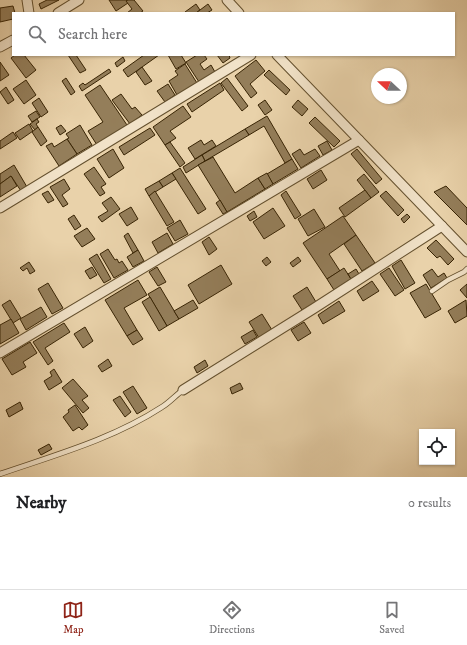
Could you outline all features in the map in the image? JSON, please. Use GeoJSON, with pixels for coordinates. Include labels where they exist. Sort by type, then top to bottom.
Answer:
{"type":"FeatureCollection","features":[{"type":"Feature","properties":{"kind":"street"},"geometry":{"type":"LineString","coordinates":[[27,0],[29,12]]}},
{"type":"Feature","properties":{"kind":"street"},"geometry":{"type":"LineString","coordinates":[[60,12],[78,0]]}},
{"type":"Feature","properties":{"kind":"street"},"geometry":{"type":"LineString","coordinates":[[227,0],[238,12]]}},
{"type":"Feature","properties":{"kind":"street"},"geometry":{"type":"LineString","coordinates":[[0,47],[12,41]]}},
{"type":"Feature","properties":{"kind":"street"},"geometry":{"type":"LineString","coordinates":[[0,208],[249,56]]}},
{"type":"Feature","properties":{"kind":"street"},"geometry":{"type":"LineString","coordinates":[[278,56],[467,252]]}},
{"type":"Feature","properties":{"kind":"street"},"geometry":{"type":"LineString","coordinates":[[0,353],[360,140]]}},
{"type":"Feature","properties":{"kind":"street"},"geometry":{"type":"LineString","coordinates":[[183,390],[442,226]]}},
{"type":"Feature","properties":{"kind":"lane"},"geometry":{"type":"LineString","coordinates":[[432,291],[467,269]]}},
{"type":"Feature","properties":{"kind":"lane"},"geometry":{"type":"LineString","coordinates":[[0,474],[78,448],[126,427],[163,407],[183,390]]}},
{"type":"Feature","properties":{"kind":"building"},"geometry":{"type":"Polygon","coordinates":[[[47,0],[59,0],[41,9],[39,4],[47,0]]]}},
{"type":"Feature","properties":{"kind":"building"},"geometry":{"type":"Polygon","coordinates":[[[109,0],[128,0],[126,1],[128,3],[116,11],[109,0]]]}},
{"type":"Feature","properties":{"kind":"building"},"geometry":{"type":"Polygon","coordinates":[[[134,0],[143,11],[128,12],[132,9],[126,1],[134,0]]]}},
{"type":"Feature","properties":{"kind":"building"},"geometry":{"type":"Polygon","coordinates":[[[196,4],[200,10],[197,12],[185,12],[196,4]]]}},
{"type":"Feature","properties":{"kind":"building"},"geometry":{"type":"Polygon","coordinates":[[[208,4],[212,10],[209,12],[197,12],[208,4]]]}},
{"type":"Feature","properties":{"kind":"building"},"geometry":{"type":"Polygon","coordinates":[[[13,6],[15,12],[12,12],[12,19],[0,22],[0,8],[13,6]]]}},
{"type":"Feature","properties":{"kind":"building"},"geometry":{"type":"Polygon","coordinates":[[[14,56],[25,56],[36,70],[26,78],[11,58],[14,56]]]}},
{"type":"Feature","properties":{"kind":"building"},"geometry":{"type":"Polygon","coordinates":[[[69,56],[77,56],[86,70],[80,73],[69,56]]]}},
{"type":"Feature","properties":{"kind":"building"},"geometry":{"type":"Polygon","coordinates":[[[143,56],[158,56],[128,77],[123,70],[143,56]]]}},
{"type":"Feature","properties":{"kind":"building"},"geometry":{"type":"Polygon","coordinates":[[[169,56],[182,56],[186,63],[176,69],[169,56]]]}},
{"type":"Feature","properties":{"kind":"building"},"geometry":{"type":"Polygon","coordinates":[[[195,56],[205,56],[207,59],[200,64],[204,70],[211,65],[215,72],[199,82],[186,62],[195,56]]]}},
{"type":"Feature","properties":{"kind":"building"},"geometry":{"type":"Polygon","coordinates":[[[218,56],[229,56],[230,58],[223,63],[218,56]]]}},
{"type":"Feature","properties":{"kind":"building"},"geometry":{"type":"Polygon","coordinates":[[[123,57],[125,61],[117,67],[115,63],[123,57]]]}},
{"type":"Feature","properties":{"kind":"building"},"geometry":{"type":"Polygon","coordinates":[[[256,60],[265,71],[250,84],[257,93],[251,98],[235,76],[256,60]]]}},
{"type":"Feature","properties":{"kind":"building"},"geometry":{"type":"Polygon","coordinates":[[[0,62],[9,75],[0,81],[0,62]]]}},
{"type":"Feature","properties":{"kind":"building"},"geometry":{"type":"Polygon","coordinates":[[[185,64],[197,83],[177,95],[169,81],[178,75],[175,71],[185,64]]]}},
{"type":"Feature","properties":{"kind":"building"},"geometry":{"type":"Polygon","coordinates":[[[142,67],[152,81],[145,85],[136,72],[142,67]]]}},
{"type":"Feature","properties":{"kind":"building"},"geometry":{"type":"Polygon","coordinates":[[[109,69],[111,72],[82,91],[79,86],[83,83],[85,85],[109,69]]]}},
{"type":"Feature","properties":{"kind":"building"},"geometry":{"type":"Polygon","coordinates":[[[269,70],[290,90],[286,95],[264,75],[269,70]]]}},
{"type":"Feature","properties":{"kind":"building"},"geometry":{"type":"Polygon","coordinates":[[[66,78],[75,92],[71,95],[62,81],[66,78]]]}},
{"type":"Feature","properties":{"kind":"building"},"geometry":{"type":"Polygon","coordinates":[[[227,78],[248,106],[242,111],[221,83],[227,78]]]}},
{"type":"Feature","properties":{"kind":"building"},"geometry":{"type":"Polygon","coordinates":[[[26,80],[36,95],[24,104],[13,89],[26,80]]]}},
{"type":"Feature","properties":{"kind":"building"},"geometry":{"type":"Polygon","coordinates":[[[220,83],[224,90],[192,112],[187,104],[220,83]]]}},
{"type":"Feature","properties":{"kind":"building"},"geometry":{"type":"Polygon","coordinates":[[[168,84],[175,95],[165,102],[157,91],[168,84]]]}},
{"type":"Feature","properties":{"kind":"building"},"geometry":{"type":"Polygon","coordinates":[[[100,85],[127,125],[97,145],[88,131],[103,122],[85,95],[100,85]]]}},
{"type":"Feature","properties":{"kind":"building"},"geometry":{"type":"Polygon","coordinates":[[[6,87],[14,100],[8,104],[0,92],[6,87]]]}},
{"type":"Feature","properties":{"kind":"building"},"geometry":{"type":"Polygon","coordinates":[[[121,94],[132,109],[135,107],[142,115],[130,124],[112,100],[121,94]]]}},
{"type":"Feature","properties":{"kind":"building"},"geometry":{"type":"Polygon","coordinates":[[[39,98],[48,112],[41,117],[32,103],[39,98]]]}},
{"type":"Feature","properties":{"kind":"building"},"geometry":{"type":"Polygon","coordinates":[[[265,100],[272,110],[265,115],[258,105],[265,100]]]}},
{"type":"Feature","properties":{"kind":"building"},"geometry":{"type":"Polygon","coordinates":[[[298,100],[308,109],[302,116],[292,107],[298,100]]]}},
{"type":"Feature","properties":{"kind":"building"},"geometry":{"type":"Polygon","coordinates":[[[183,106],[191,117],[170,131],[176,138],[165,145],[153,127],[183,106]]]}},
{"type":"Feature","properties":{"kind":"building"},"geometry":{"type":"Polygon","coordinates":[[[36,111],[40,117],[32,122],[28,116],[36,111]]]}},
{"type":"Feature","properties":{"kind":"building"},"geometry":{"type":"Polygon","coordinates":[[[267,116],[292,159],[285,163],[264,126],[249,135],[245,129],[267,116]]]}},
{"type":"Feature","properties":{"kind":"building"},"geometry":{"type":"Polygon","coordinates":[[[315,117],[340,141],[334,147],[309,123],[315,117]]]}},
{"type":"Feature","properties":{"kind":"building"},"geometry":{"type":"Polygon","coordinates":[[[37,119],[39,122],[36,124],[38,127],[35,130],[30,124],[37,119]]]}},
{"type":"Feature","properties":{"kind":"building"},"geometry":{"type":"Polygon","coordinates":[[[29,124],[33,131],[20,140],[15,133],[29,124]]]}},
{"type":"Feature","properties":{"kind":"building"},"geometry":{"type":"Polygon","coordinates":[[[61,125],[66,131],[60,135],[56,128],[61,125]]]}},
{"type":"Feature","properties":{"kind":"building"},"geometry":{"type":"Polygon","coordinates":[[[80,125],[92,145],[77,154],[67,139],[69,138],[66,134],[80,125]]]}},
{"type":"Feature","properties":{"kind":"building"},"geometry":{"type":"Polygon","coordinates":[[[38,127],[47,141],[41,146],[32,132],[38,127]]]}},
{"type":"Feature","properties":{"kind":"building"},"geometry":{"type":"Polygon","coordinates":[[[150,128],[155,135],[124,155],[119,147],[150,128]]]}},
{"type":"Feature","properties":{"kind":"building"},"geometry":{"type":"Polygon","coordinates":[[[245,129],[249,135],[205,161],[202,155],[245,129]]]}},
{"type":"Feature","properties":{"kind":"building"},"geometry":{"type":"Polygon","coordinates":[[[13,132],[17,138],[0,149],[0,141],[13,132]]]}},
{"type":"Feature","properties":{"kind":"building"},"geometry":{"type":"Polygon","coordinates":[[[67,139],[77,154],[59,166],[46,146],[52,143],[54,147],[67,139]]]}},
{"type":"Feature","properties":{"kind":"building"},"geometry":{"type":"Polygon","coordinates":[[[201,140],[204,145],[212,140],[216,146],[195,159],[188,148],[201,140]]]}},
{"type":"Feature","properties":{"kind":"building"},"geometry":{"type":"Polygon","coordinates":[[[327,141],[332,150],[323,155],[318,146],[327,141]]]}},
{"type":"Feature","properties":{"kind":"building"},"geometry":{"type":"Polygon","coordinates":[[[170,142],[185,163],[180,167],[165,145],[170,142]]]}},
{"type":"Feature","properties":{"kind":"building"},"geometry":{"type":"Polygon","coordinates":[[[113,149],[124,168],[109,178],[97,159],[113,149]]]}},
{"type":"Feature","properties":{"kind":"building"},"geometry":{"type":"Polygon","coordinates":[[[300,149],[304,155],[315,149],[320,156],[301,168],[292,154],[300,149]]]}},
{"type":"Feature","properties":{"kind":"building"},"geometry":{"type":"Polygon","coordinates":[[[357,149],[382,179],[376,184],[351,154],[357,149]]]}},
{"type":"Feature","properties":{"kind":"building"},"geometry":{"type":"Polygon","coordinates":[[[202,155],[205,161],[186,173],[183,167],[202,155]]]}},
{"type":"Feature","properties":{"kind":"building"},"geometry":{"type":"Polygon","coordinates":[[[213,157],[235,193],[258,178],[265,189],[227,212],[198,165],[213,157]]]}},
{"type":"Feature","properties":{"kind":"building"},"geometry":{"type":"Polygon","coordinates":[[[292,159],[298,169],[273,184],[267,174],[292,159]]]}},
{"type":"Feature","properties":{"kind":"building"},"geometry":{"type":"Polygon","coordinates":[[[14,165],[27,187],[21,191],[11,176],[0,184],[0,174],[14,165]]]}},
{"type":"Feature","properties":{"kind":"building"},"geometry":{"type":"Polygon","coordinates":[[[94,167],[106,184],[101,187],[105,193],[100,196],[84,174],[94,167]]]}},
{"type":"Feature","properties":{"kind":"building"},"geometry":{"type":"Polygon","coordinates":[[[180,168],[206,209],[198,214],[172,173],[180,168]]]}},
{"type":"Feature","properties":{"kind":"building"},"geometry":{"type":"Polygon","coordinates":[[[321,170],[327,180],[313,189],[307,179],[321,170]]]}},
{"type":"Feature","properties":{"kind":"building"},"geometry":{"type":"Polygon","coordinates":[[[172,173],[176,179],[163,187],[159,181],[172,173]]]}},
{"type":"Feature","properties":{"kind":"building"},"geometry":{"type":"Polygon","coordinates":[[[267,173],[273,184],[265,189],[258,178],[267,173]]]}},
{"type":"Feature","properties":{"kind":"building"},"geometry":{"type":"Polygon","coordinates":[[[364,174],[379,192],[371,198],[357,180],[364,174]]]}},
{"type":"Feature","properties":{"kind":"building"},"geometry":{"type":"Polygon","coordinates":[[[11,176],[17,186],[0,197],[0,184],[11,176]]]}},
{"type":"Feature","properties":{"kind":"building"},"geometry":{"type":"Polygon","coordinates":[[[64,179],[70,189],[62,195],[68,204],[63,207],[50,187],[64,179]]]}},
{"type":"Feature","properties":{"kind":"building"},"geometry":{"type":"Polygon","coordinates":[[[159,181],[163,187],[149,196],[145,189],[159,181]]]}},
{"type":"Feature","properties":{"kind":"building"},"geometry":{"type":"Polygon","coordinates":[[[446,186],[467,208],[467,225],[434,192],[446,186]]]}},
{"type":"Feature","properties":{"kind":"building"},"geometry":{"type":"Polygon","coordinates":[[[365,190],[371,198],[345,217],[339,208],[365,190]]]}},
{"type":"Feature","properties":{"kind":"building"},"geometry":{"type":"Polygon","coordinates":[[[48,191],[54,200],[48,203],[42,194],[48,191]]]}},
{"type":"Feature","properties":{"kind":"building"},"geometry":{"type":"Polygon","coordinates":[[[155,191],[174,222],[167,226],[149,196],[155,191]]]}},
{"type":"Feature","properties":{"kind":"building"},"geometry":{"type":"Polygon","coordinates":[[[286,191],[301,215],[295,219],[281,195],[286,191]]]}},
{"type":"Feature","properties":{"kind":"building"},"geometry":{"type":"Polygon","coordinates":[[[386,191],[404,210],[398,216],[380,196],[386,191]]]}},
{"type":"Feature","properties":{"kind":"building"},"geometry":{"type":"Polygon","coordinates":[[[111,197],[120,209],[102,222],[98,217],[108,211],[102,203],[111,197]]]}},
{"type":"Feature","properties":{"kind":"building"},"geometry":{"type":"Polygon","coordinates":[[[220,200],[227,212],[223,214],[216,203],[220,200]]]}},
{"type":"Feature","properties":{"kind":"building"},"geometry":{"type":"Polygon","coordinates":[[[131,207],[138,219],[127,226],[119,214],[131,207]]]}},
{"type":"Feature","properties":{"kind":"building"},"geometry":{"type":"Polygon","coordinates":[[[273,208],[285,226],[264,239],[253,222],[273,208]]]}},
{"type":"Feature","properties":{"kind":"building"},"geometry":{"type":"Polygon","coordinates":[[[314,209],[325,227],[308,236],[298,219],[314,209]]]}},
{"type":"Feature","properties":{"kind":"building"},"geometry":{"type":"Polygon","coordinates":[[[254,211],[257,217],[250,221],[247,216],[254,211]]]}},
{"type":"Feature","properties":{"kind":"building"},"geometry":{"type":"Polygon","coordinates":[[[407,214],[410,217],[404,223],[401,219],[407,214]]]}},
{"type":"Feature","properties":{"kind":"building"},"geometry":{"type":"Polygon","coordinates":[[[74,215],[81,226],[75,230],[68,219],[74,215]]]}},
{"type":"Feature","properties":{"kind":"building"},"geometry":{"type":"Polygon","coordinates":[[[343,216],[356,235],[329,254],[340,271],[327,279],[303,243],[343,216]]]}},
{"type":"Feature","properties":{"kind":"building"},"geometry":{"type":"Polygon","coordinates":[[[180,220],[188,234],[175,241],[167,228],[180,220]]]}},
{"type":"Feature","properties":{"kind":"building"},"geometry":{"type":"Polygon","coordinates":[[[87,228],[95,239],[82,247],[74,236],[87,228]]]}},
{"type":"Feature","properties":{"kind":"building"},"geometry":{"type":"Polygon","coordinates":[[[128,233],[138,250],[133,253],[124,236],[128,233]]]}},
{"type":"Feature","properties":{"kind":"building"},"geometry":{"type":"Polygon","coordinates":[[[167,233],[173,244],[158,253],[152,242],[167,233]]]}},
{"type":"Feature","properties":{"kind":"building"},"geometry":{"type":"Polygon","coordinates":[[[356,235],[375,263],[362,271],[344,244],[356,235]]]}},
{"type":"Feature","properties":{"kind":"building"},"geometry":{"type":"Polygon","coordinates":[[[209,237],[217,249],[209,255],[202,242],[209,237]]]}},
{"type":"Feature","properties":{"kind":"building"},"geometry":{"type":"Polygon","coordinates":[[[436,240],[454,259],[448,265],[440,256],[437,258],[427,248],[436,240]]]}},
{"type":"Feature","properties":{"kind":"building"},"geometry":{"type":"Polygon","coordinates":[[[108,249],[115,260],[117,259],[119,263],[122,261],[128,270],[114,278],[100,254],[108,249]]]}},
{"type":"Feature","properties":{"kind":"building"},"geometry":{"type":"Polygon","coordinates":[[[138,250],[144,261],[133,267],[127,257],[138,250]]]}},
{"type":"Feature","properties":{"kind":"building"},"geometry":{"type":"Polygon","coordinates":[[[97,254],[111,279],[104,283],[89,259],[97,254]]]}},
{"type":"Feature","properties":{"kind":"building"},"geometry":{"type":"Polygon","coordinates":[[[267,257],[271,262],[266,266],[262,261],[267,257]]]}},
{"type":"Feature","properties":{"kind":"building"},"geometry":{"type":"Polygon","coordinates":[[[298,257],[301,261],[293,267],[290,263],[298,257]]]}},
{"type":"Feature","properties":{"kind":"building"},"geometry":{"type":"Polygon","coordinates":[[[401,260],[415,283],[405,289],[392,266],[401,260]]]}},
{"type":"Feature","properties":{"kind":"building"},"geometry":{"type":"Polygon","coordinates":[[[29,262],[35,271],[30,274],[27,268],[23,271],[20,268],[29,262]]]}},
{"type":"Feature","properties":{"kind":"building"},"geometry":{"type":"Polygon","coordinates":[[[221,265],[232,284],[199,304],[188,285],[221,265]]]}},
{"type":"Feature","properties":{"kind":"building"},"geometry":{"type":"Polygon","coordinates":[[[92,267],[97,275],[90,279],[85,271],[92,267]]]}},
{"type":"Feature","properties":{"kind":"building"},"geometry":{"type":"Polygon","coordinates":[[[157,267],[166,282],[158,286],[149,272],[157,267]]]}},
{"type":"Feature","properties":{"kind":"building"},"geometry":{"type":"Polygon","coordinates":[[[344,268],[351,279],[334,290],[327,279],[344,268]]]}},
{"type":"Feature","properties":{"kind":"building"},"geometry":{"type":"Polygon","coordinates":[[[389,268],[404,290],[395,296],[380,274],[389,268]]]}},
{"type":"Feature","properties":{"kind":"building"},"geometry":{"type":"Polygon","coordinates":[[[356,269],[359,274],[351,279],[348,274],[356,269]]]}},
{"type":"Feature","properties":{"kind":"building"},"geometry":{"type":"Polygon","coordinates":[[[432,269],[438,277],[444,273],[447,278],[431,288],[423,275],[432,269]]]}},
{"type":"Feature","properties":{"kind":"building"},"geometry":{"type":"Polygon","coordinates":[[[138,280],[147,295],[124,308],[137,330],[127,336],[105,300],[138,280]]]}},
{"type":"Feature","properties":{"kind":"building"},"geometry":{"type":"Polygon","coordinates":[[[372,281],[379,291],[363,301],[357,291],[372,281]]]}},
{"type":"Feature","properties":{"kind":"building"},"geometry":{"type":"Polygon","coordinates":[[[48,283],[63,308],[52,314],[38,289],[48,283]]]}},
{"type":"Feature","properties":{"kind":"building"},"geometry":{"type":"Polygon","coordinates":[[[426,284],[441,309],[425,318],[410,293],[426,284]]]}},
{"type":"Feature","properties":{"kind":"building"},"geometry":{"type":"Polygon","coordinates":[[[467,284],[467,298],[460,290],[467,284]]]}},
{"type":"Feature","properties":{"kind":"building"},"geometry":{"type":"Polygon","coordinates":[[[160,287],[179,319],[167,326],[148,294],[160,287]]]}},
{"type":"Feature","properties":{"kind":"building"},"geometry":{"type":"Polygon","coordinates":[[[307,287],[316,302],[302,310],[293,296],[307,287]]]}},
{"type":"Feature","properties":{"kind":"building"},"geometry":{"type":"Polygon","coordinates":[[[150,297],[167,326],[159,331],[142,302],[150,297]]]}},
{"type":"Feature","properties":{"kind":"building"},"geometry":{"type":"Polygon","coordinates":[[[10,300],[21,318],[13,323],[2,305],[10,300]]]}},
{"type":"Feature","properties":{"kind":"building"},"geometry":{"type":"Polygon","coordinates":[[[193,300],[198,308],[179,319],[174,311],[193,300]]]}},
{"type":"Feature","properties":{"kind":"building"},"geometry":{"type":"Polygon","coordinates":[[[466,300],[467,316],[455,323],[448,311],[466,300]]]}},
{"type":"Feature","properties":{"kind":"building"},"geometry":{"type":"Polygon","coordinates":[[[339,301],[345,311],[323,324],[318,315],[339,301]]]}},
{"type":"Feature","properties":{"kind":"building"},"geometry":{"type":"Polygon","coordinates":[[[41,307],[47,317],[26,330],[20,319],[41,307]]]}},
{"type":"Feature","properties":{"kind":"building"},"geometry":{"type":"Polygon","coordinates":[[[262,314],[272,330],[259,338],[249,322],[262,314]]]}},
{"type":"Feature","properties":{"kind":"building"},"geometry":{"type":"Polygon","coordinates":[[[11,319],[19,333],[0,344],[0,325],[11,319]]]}},
{"type":"Feature","properties":{"kind":"building"},"geometry":{"type":"Polygon","coordinates":[[[304,322],[311,333],[298,341],[291,330],[304,322]]]}},
{"type":"Feature","properties":{"kind":"building"},"geometry":{"type":"Polygon","coordinates":[[[64,323],[70,332],[45,348],[53,361],[48,365],[33,342],[64,323]]]}},
{"type":"Feature","properties":{"kind":"building"},"geometry":{"type":"Polygon","coordinates":[[[85,327],[93,341],[83,348],[74,334],[85,327]]]}},
{"type":"Feature","properties":{"kind":"building"},"geometry":{"type":"Polygon","coordinates":[[[137,330],[143,339],[133,345],[127,336],[137,330]]]}},
{"type":"Feature","properties":{"kind":"building"},"geometry":{"type":"Polygon","coordinates":[[[253,330],[257,337],[245,344],[241,337],[253,330]]]}},
{"type":"Feature","properties":{"kind":"building"},"geometry":{"type":"Polygon","coordinates":[[[30,342],[37,353],[23,362],[26,367],[12,375],[2,359],[30,342]]]}},
{"type":"Feature","properties":{"kind":"building"},"geometry":{"type":"Polygon","coordinates":[[[108,359],[112,366],[102,372],[98,366],[108,359]]]}},
{"type":"Feature","properties":{"kind":"building"},"geometry":{"type":"Polygon","coordinates":[[[205,360],[208,366],[197,373],[194,367],[205,360]]]}},
{"type":"Feature","properties":{"kind":"building"},"geometry":{"type":"Polygon","coordinates":[[[54,369],[62,382],[49,390],[44,381],[52,376],[50,372],[54,369]]]}},
{"type":"Feature","properties":{"kind":"building"},"geometry":{"type":"Polygon","coordinates":[[[73,379],[88,396],[82,400],[89,408],[83,413],[62,388],[73,379]]]}},
{"type":"Feature","properties":{"kind":"building"},"geometry":{"type":"Polygon","coordinates":[[[240,383],[243,389],[232,394],[230,388],[240,383]]]}},
{"type":"Feature","properties":{"kind":"building"},"geometry":{"type":"Polygon","coordinates":[[[133,386],[147,408],[137,414],[123,392],[133,386]]]}},
{"type":"Feature","properties":{"kind":"building"},"geometry":{"type":"Polygon","coordinates":[[[120,396],[131,412],[125,417],[113,400],[120,396]]]}},
{"type":"Feature","properties":{"kind":"building"},"geometry":{"type":"Polygon","coordinates":[[[20,402],[23,409],[9,417],[6,410],[20,402]]]}},
{"type":"Feature","properties":{"kind":"building"},"geometry":{"type":"Polygon","coordinates":[[[75,405],[88,425],[82,430],[79,427],[73,431],[63,417],[69,412],[68,410],[75,405]]]}},
{"type":"Feature","properties":{"kind":"building"},"geometry":{"type":"Polygon","coordinates":[[[49,444],[52,449],[41,455],[38,450],[49,444]]]}}]}
